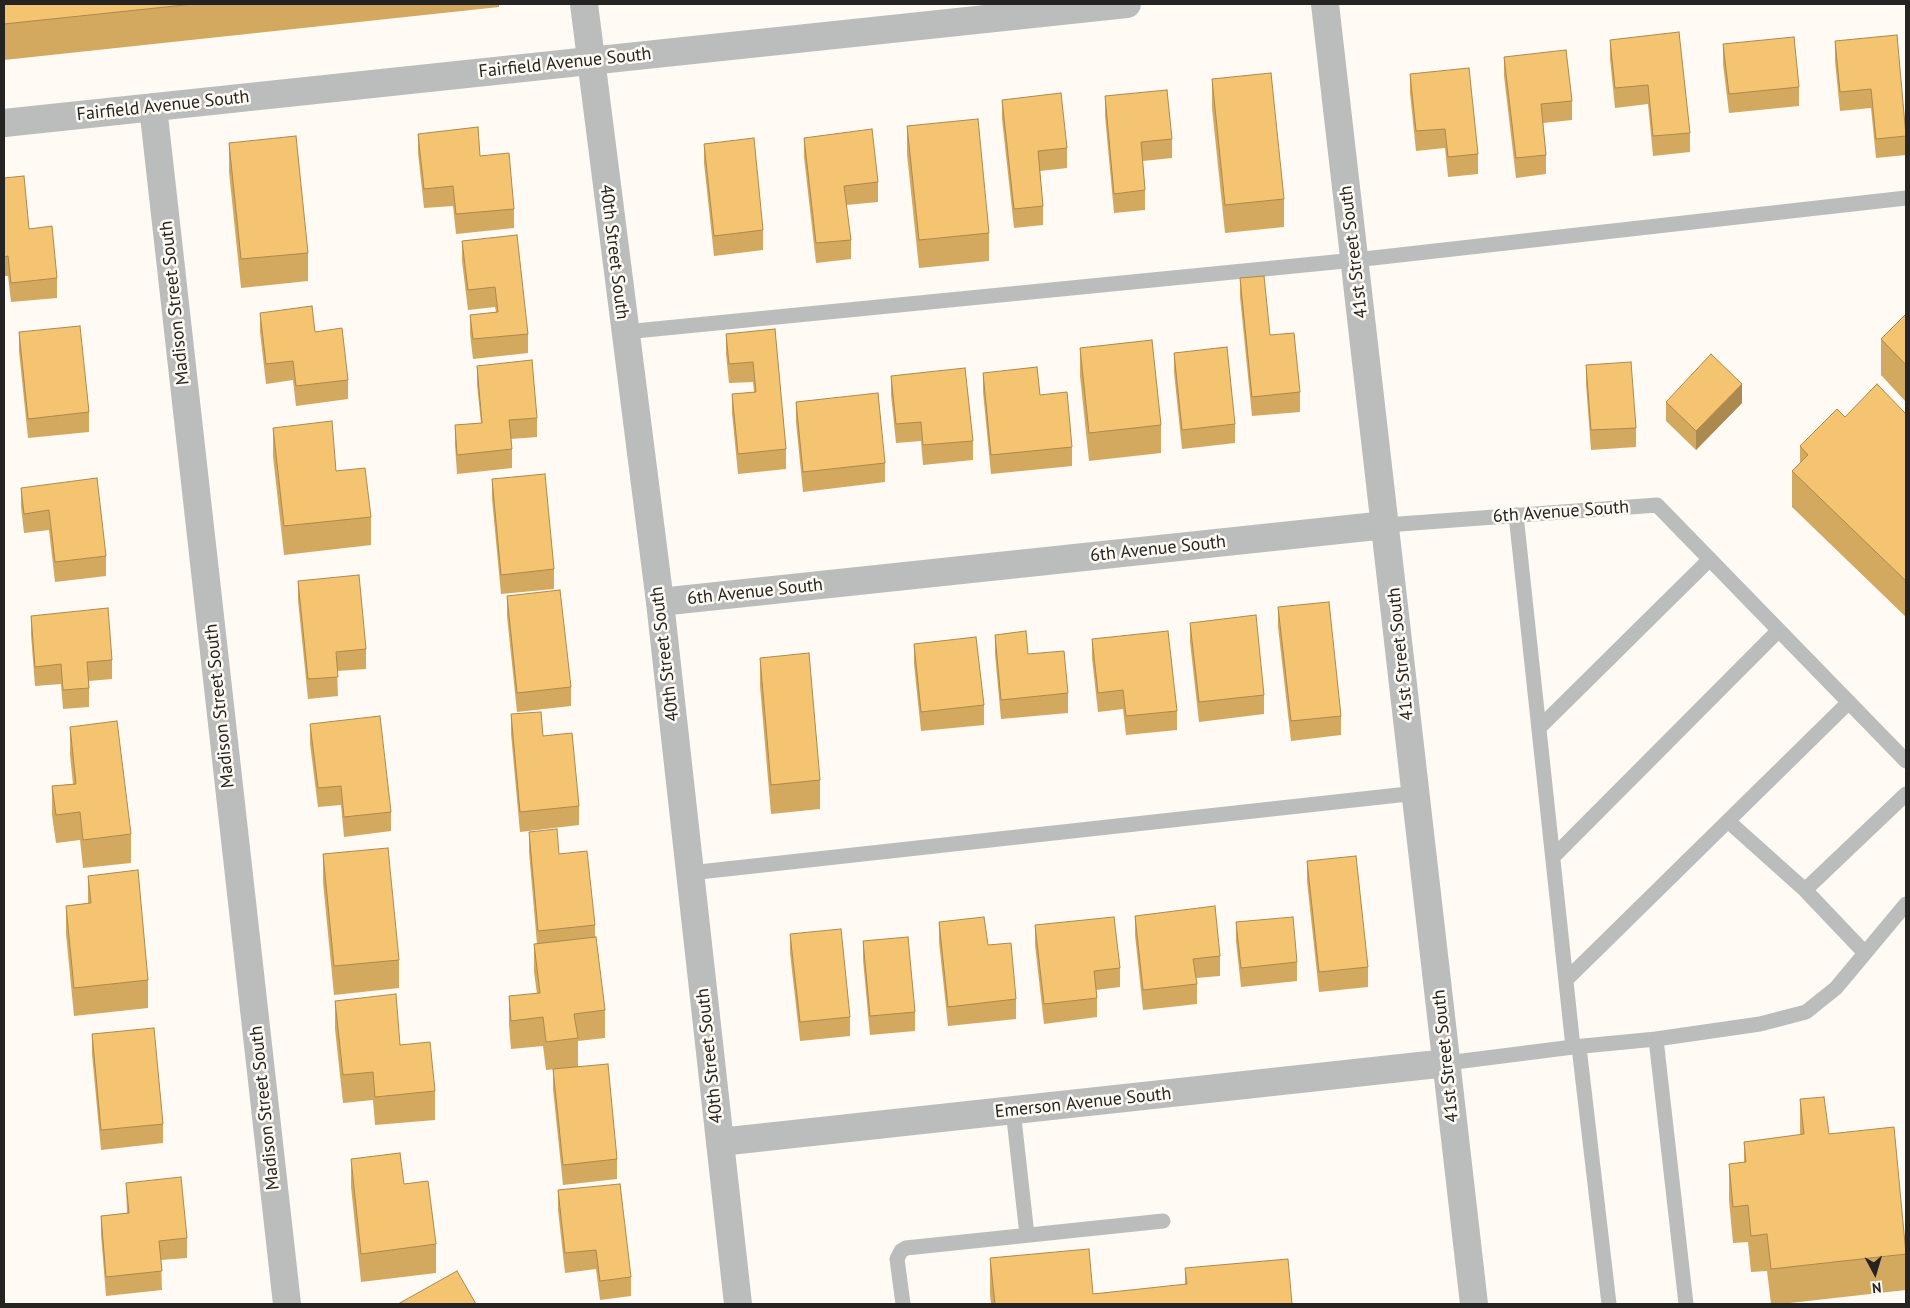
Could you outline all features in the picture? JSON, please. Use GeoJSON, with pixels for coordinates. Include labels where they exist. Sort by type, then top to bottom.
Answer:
{"type":"FeatureCollection","features":[{"type":"Feature","properties":{"kind":"street","name":"40th Street South"},"geometry":{"type":"LineString","coordinates":[[584,4],[660,602],[738,1304]]}},
{"type":"Feature","properties":{"kind":"street","name":"Fairfield Avenue South"},"geometry":{"type":"LineString","coordinates":[[4,123],[1127,4]]}},
{"type":"Feature","properties":{"kind":"street","name":"41st Street South"},"geometry":{"type":"LineString","coordinates":[[1325,4],[1417,793],[1474,1304]]}},
{"type":"Feature","properties":{"kind":"street","name":"Madison Street South"},"geometry":{"type":"LineString","coordinates":[[153,107],[287,1304]]}},
{"type":"Feature","properties":{"kind":"street","name":"6th Avenue South"},"geometry":{"type":"LineString","coordinates":[[660,602],[1386,525]]}},
{"type":"Feature","properties":{"kind":"street","name":"Emerson Avenue South"},"geometry":{"type":"LineString","coordinates":[[720,1142],[1447,1063]]}},
{"type":"Feature","properties":{"kind":"lane"},"geometry":{"type":"LineString","coordinates":[[625,332],[1355,260],[1906,198]]}},
{"type":"Feature","properties":{"kind":"lane","name":"6th Avenue South"},"geometry":{"type":"LineString","coordinates":[[1386,525],[1658,505],[1710,559]]}},
{"type":"Feature","properties":{"kind":"lane"},"geometry":{"type":"LineString","coordinates":[[1516,515],[1566,980],[1609,1304]]}},
{"type":"Feature","properties":{"kind":"lane"},"geometry":{"type":"LineString","coordinates":[[1538,728],[1710,559],[1906,761]]}},
{"type":"Feature","properties":{"kind":"lane"},"geometry":{"type":"LineString","coordinates":[[1553,857],[1779,630]]}},
{"type":"Feature","properties":{"kind":"lane"},"geometry":{"type":"LineString","coordinates":[[1566,980],[1849,702]]}},
{"type":"Feature","properties":{"kind":"lane"},"geometry":{"type":"LineString","coordinates":[[690,873],[1417,793]]}},
{"type":"Feature","properties":{"kind":"lane"},"geometry":{"type":"LineString","coordinates":[[1805,890],[1906,794]]}},
{"type":"Feature","properties":{"kind":"lane"},"geometry":{"type":"LineString","coordinates":[[1728,820],[1805,890],[1865,953]]}},
{"type":"Feature","properties":{"kind":"lane"},"geometry":{"type":"LineString","coordinates":[[1447,1063],[1656,1039],[1760,1024],[1806,1012],[1836,988],[1906,904]]}},
{"type":"Feature","properties":{"kind":"lane"},"geometry":{"type":"LineString","coordinates":[[1656,1039],[1686,1304]]}},
{"type":"Feature","properties":{"kind":"lane"},"geometry":{"type":"LineString","coordinates":[[1013,1110],[1027,1235]]}},
{"type":"Feature","properties":{"kind":"lane"},"geometry":{"type":"LineString","coordinates":[[903,1304],[897,1259],[901,1251],[906,1248],[1163,1221]]}},
{"type":"Feature","properties":{"kind":"building"},"geometry":{"type":"Polygon","coordinates":[[[4,4],[194,4],[4,24],[4,4]]]}},
{"type":"Feature","properties":{"kind":"building"},"geometry":{"type":"Polygon","coordinates":[[[1679,32],[1690,133],[1653,136],[1648,85],[1615,88],[1610,40],[1679,32]]]}},
{"type":"Feature","properties":{"kind":"building"},"geometry":{"type":"Polygon","coordinates":[[[1897,35],[1906,136],[1876,139],[1871,89],[1840,92],[1835,41],[1897,35]]]}},
{"type":"Feature","properties":{"kind":"building"},"geometry":{"type":"Polygon","coordinates":[[[1794,37],[1799,87],[1729,94],[1723,44],[1794,37]]]}},
{"type":"Feature","properties":{"kind":"building"},"geometry":{"type":"Polygon","coordinates":[[[1566,50],[1572,101],[1541,104],[1546,155],[1516,158],[1504,57],[1566,50]]]}},
{"type":"Feature","properties":{"kind":"building"},"geometry":{"type":"Polygon","coordinates":[[[1469,68],[1478,154],[1448,157],[1445,129],[1416,131],[1410,74],[1469,68]]]}},
{"type":"Feature","properties":{"kind":"building"},"geometry":{"type":"Polygon","coordinates":[[[1271,73],[1284,199],[1225,205],[1212,79],[1271,73]]]}},
{"type":"Feature","properties":{"kind":"building"},"geometry":{"type":"Polygon","coordinates":[[[1167,90],[1172,139],[1141,142],[1145,190],[1114,194],[1105,96],[1167,90]]]}},
{"type":"Feature","properties":{"kind":"building"},"geometry":{"type":"Polygon","coordinates":[[[1061,93],[1067,148],[1038,151],[1043,206],[1014,209],[1002,100],[1061,93]]]}},
{"type":"Feature","properties":{"kind":"building"},"geometry":{"type":"Polygon","coordinates":[[[978,119],[989,233],[919,240],[907,126],[978,119]]]}},
{"type":"Feature","properties":{"kind":"building"},"geometry":{"type":"Polygon","coordinates":[[[478,127],[480,156],[509,153],[514,209],[456,214],[453,186],[424,189],[418,134],[478,127]]]}},
{"type":"Feature","properties":{"kind":"building"},"geometry":{"type":"Polygon","coordinates":[[[872,129],[878,182],[844,186],[851,240],[816,243],[804,138],[872,129]]]}},
{"type":"Feature","properties":{"kind":"building"},"geometry":{"type":"Polygon","coordinates":[[[296,136],[308,253],[241,259],[229,143],[296,136]]]}},
{"type":"Feature","properties":{"kind":"building"},"geometry":{"type":"Polygon","coordinates":[[[754,138],[763,230],[714,236],[704,144],[754,138]]]}},
{"type":"Feature","properties":{"kind":"building"},"geometry":{"type":"Polygon","coordinates":[[[24,176],[29,229],[52,226],[57,278],[11,283],[8,256],[4,257],[4,178],[24,176]]]}},
{"type":"Feature","properties":{"kind":"building"},"geometry":{"type":"Polygon","coordinates":[[[517,235],[528,334],[473,339],[470,315],[498,312],[495,287],[468,290],[462,241],[517,235]]]}},
{"type":"Feature","properties":{"kind":"building"},"geometry":{"type":"Polygon","coordinates":[[[1264,276],[1270,335],[1294,333],[1300,392],[1252,397],[1240,278],[1264,276]]]}},
{"type":"Feature","properties":{"kind":"building"},"geometry":{"type":"Polygon","coordinates":[[[312,306],[315,332],[342,328],[348,380],[296,386],[293,361],[266,364],[260,313],[312,306]]]}},
{"type":"Feature","properties":{"kind":"building"},"geometry":{"type":"Polygon","coordinates":[[[1906,314],[1906,365],[1881,339],[1906,314]]]}},
{"type":"Feature","properties":{"kind":"building"},"geometry":{"type":"Polygon","coordinates":[[[80,326],[89,412],[28,419],[19,332],[80,326]]]}},
{"type":"Feature","properties":{"kind":"building"},"geometry":{"type":"Polygon","coordinates":[[[775,329],[786,449],[738,454],[732,394],[756,392],[753,362],[729,364],[726,334],[775,329]]]}},
{"type":"Feature","properties":{"kind":"building"},"geometry":{"type":"Polygon","coordinates":[[[1152,340],[1161,425],[1089,433],[1080,348],[1152,340]]]}},
{"type":"Feature","properties":{"kind":"building"},"geometry":{"type":"Polygon","coordinates":[[[1227,347],[1235,424],[1182,430],[1174,353],[1227,347]]]}},
{"type":"Feature","properties":{"kind":"building"},"geometry":{"type":"Polygon","coordinates":[[[1711,354],[1742,384],[1696,431],[1666,402],[1711,354]]]}},
{"type":"Feature","properties":{"kind":"building"},"geometry":{"type":"Polygon","coordinates":[[[532,360],[537,418],[509,420],[512,449],[457,455],[455,425],[482,423],[477,366],[532,360]]]}},
{"type":"Feature","properties":{"kind":"building"},"geometry":{"type":"Polygon","coordinates":[[[1631,362],[1636,428],[1591,430],[1586,365],[1631,362]]]}},
{"type":"Feature","properties":{"kind":"building"},"geometry":{"type":"Polygon","coordinates":[[[1037,367],[1040,395],[1067,392],[1072,447],[991,455],[983,373],[1037,367]]]}},
{"type":"Feature","properties":{"kind":"building"},"geometry":{"type":"Polygon","coordinates":[[[965,368],[973,441],[923,445],[921,422],[896,424],[891,376],[965,368]]]}},
{"type":"Feature","properties":{"kind":"building"},"geometry":{"type":"Polygon","coordinates":[[[1877,384],[1906,414],[1906,581],[1792,471],[1808,455],[1800,446],[1837,409],[1845,417],[1877,384]]]}},
{"type":"Feature","properties":{"kind":"building"},"geometry":{"type":"Polygon","coordinates":[[[878,393],[885,463],[803,472],[796,402],[878,393]]]}},
{"type":"Feature","properties":{"kind":"building"},"geometry":{"type":"Polygon","coordinates":[[[332,421],[336,471],[365,468],[371,517],[284,526],[273,428],[332,421]]]}},
{"type":"Feature","properties":{"kind":"building"},"geometry":{"type":"Polygon","coordinates":[[[545,474],[554,569],[501,575],[492,479],[545,474]]]}},
{"type":"Feature","properties":{"kind":"building"},"geometry":{"type":"Polygon","coordinates":[[[97,478],[106,556],[55,562],[49,510],[24,514],[21,488],[97,478]]]}},
{"type":"Feature","properties":{"kind":"building"},"geometry":{"type":"Polygon","coordinates":[[[359,575],[366,649],[336,652],[338,677],[308,679],[298,581],[359,575]]]}},
{"type":"Feature","properties":{"kind":"building"},"geometry":{"type":"Polygon","coordinates":[[[560,590],[571,687],[517,693],[507,596],[560,590]]]}},
{"type":"Feature","properties":{"kind":"building"},"geometry":{"type":"Polygon","coordinates":[[[1329,602],[1341,716],[1291,721],[1278,607],[1329,602]]]}},
{"type":"Feature","properties":{"kind":"building"},"geometry":{"type":"Polygon","coordinates":[[[108,608],[112,660],[87,662],[89,688],[63,690],[61,664],[35,667],[31,616],[108,608]]]}},
{"type":"Feature","properties":{"kind":"building"},"geometry":{"type":"Polygon","coordinates":[[[1256,615],[1264,695],[1199,702],[1190,623],[1256,615]]]}},
{"type":"Feature","properties":{"kind":"building"},"geometry":{"type":"Polygon","coordinates":[[[1026,631],[1028,654],[1064,651],[1068,693],[1001,700],[995,635],[1026,631]]]}},
{"type":"Feature","properties":{"kind":"building"},"geometry":{"type":"Polygon","coordinates":[[[1168,631],[1177,711],[1126,716],[1123,690],[1098,693],[1092,639],[1168,631]]]}},
{"type":"Feature","properties":{"kind":"building"},"geometry":{"type":"Polygon","coordinates":[[[976,637],[984,705],[921,712],[914,644],[976,637]]]}},
{"type":"Feature","properties":{"kind":"building"},"geometry":{"type":"Polygon","coordinates":[[[809,653],[820,780],[771,785],[760,658],[809,653]]]}},
{"type":"Feature","properties":{"kind":"building"},"geometry":{"type":"Polygon","coordinates":[[[541,712],[543,736],[572,733],[579,806],[520,812],[511,714],[541,712]]]}},
{"type":"Feature","properties":{"kind":"building"},"geometry":{"type":"Polygon","coordinates":[[[380,716],[391,812],[344,817],[341,786],[318,788],[310,724],[380,716]]]}},
{"type":"Feature","properties":{"kind":"building"},"geometry":{"type":"Polygon","coordinates":[[[117,721],[131,834],[83,840],[80,812],[56,815],[52,786],[76,784],[70,727],[117,721]]]}},
{"type":"Feature","properties":{"kind":"building"},"geometry":{"type":"Polygon","coordinates":[[[557,829],[559,854],[587,851],[595,925],[538,931],[529,832],[557,829]]]}},
{"type":"Feature","properties":{"kind":"building"},"geometry":{"type":"Polygon","coordinates":[[[388,848],[399,960],[334,966],[323,854],[388,848]]]}},
{"type":"Feature","properties":{"kind":"building"},"geometry":{"type":"Polygon","coordinates":[[[1356,856],[1368,967],[1319,972],[1307,861],[1356,856]]]}},
{"type":"Feature","properties":{"kind":"building"},"geometry":{"type":"Polygon","coordinates":[[[138,870],[148,980],[74,988],[66,906],[91,903],[88,876],[138,870]]]}},
{"type":"Feature","properties":{"kind":"building"},"geometry":{"type":"Polygon","coordinates":[[[1215,906],[1220,956],[1193,959],[1197,984],[1143,990],[1135,916],[1215,906]]]}},
{"type":"Feature","properties":{"kind":"building"},"geometry":{"type":"Polygon","coordinates":[[[984,917],[988,945],[1011,943],[1016,999],[948,1007],[939,922],[984,917]]]}},
{"type":"Feature","properties":{"kind":"building"},"geometry":{"type":"Polygon","coordinates":[[[1114,917],[1120,968],[1094,971],[1097,998],[1044,1004],[1035,925],[1114,917]]]}},
{"type":"Feature","properties":{"kind":"building"},"geometry":{"type":"Polygon","coordinates":[[[1293,917],[1297,962],[1241,968],[1236,922],[1293,917]]]}},
{"type":"Feature","properties":{"kind":"building"},"geometry":{"type":"Polygon","coordinates":[[[841,929],[850,1017],[800,1022],[790,934],[841,929]]]}},
{"type":"Feature","properties":{"kind":"building"},"geometry":{"type":"Polygon","coordinates":[[[596,937],[605,1010],[574,1014],[578,1038],[546,1042],[543,1017],[511,1021],[509,996],[540,993],[534,944],[596,937]]]}},
{"type":"Feature","properties":{"kind":"building"},"geometry":{"type":"Polygon","coordinates":[[[908,937],[915,1012],[870,1016],[863,941],[908,937]]]}},
{"type":"Feature","properties":{"kind":"building"},"geometry":{"type":"Polygon","coordinates":[[[396,994],[400,1045],[430,1042],[435,1091],[375,1097],[373,1072],[343,1075],[335,1001],[396,994]]]}},
{"type":"Feature","properties":{"kind":"building"},"geometry":{"type":"Polygon","coordinates":[[[154,1028],[163,1124],[101,1130],[92,1034],[154,1028]]]}},
{"type":"Feature","properties":{"kind":"building"},"geometry":{"type":"Polygon","coordinates":[[[608,1064],[617,1159],[563,1165],[553,1069],[608,1064]]]}},
{"type":"Feature","properties":{"kind":"building"},"geometry":{"type":"Polygon","coordinates":[[[1824,1097],[1829,1134],[1894,1127],[1906,1254],[1771,1269],[1767,1234],[1751,1236],[1748,1205],[1733,1207],[1729,1164],[1746,1162],[1744,1142],[1804,1134],[1800,1099],[1824,1097]]]}},
{"type":"Feature","properties":{"kind":"building"},"geometry":{"type":"Polygon","coordinates":[[[400,1153],[404,1184],[428,1181],[436,1244],[361,1254],[351,1159],[400,1153]]]}},
{"type":"Feature","properties":{"kind":"building"},"geometry":{"type":"Polygon","coordinates":[[[181,1177],[187,1238],[159,1241],[162,1271],[106,1277],[101,1216],[129,1213],[126,1183],[181,1177]]]}},
{"type":"Feature","properties":{"kind":"building"},"geometry":{"type":"Polygon","coordinates":[[[620,1184],[631,1277],[600,1281],[596,1250],[565,1253],[558,1190],[620,1184]]]}},
{"type":"Feature","properties":{"kind":"building"},"geometry":{"type":"Polygon","coordinates":[[[1089,1249],[1093,1294],[1187,1284],[1185,1268],[1288,1259],[1292,1304],[995,1304],[990,1258],[1089,1249]]]}},
{"type":"Feature","properties":{"kind":"building"},"geometry":{"type":"Polygon","coordinates":[[[457,1271],[476,1304],[398,1304],[457,1271]]]}}]}
